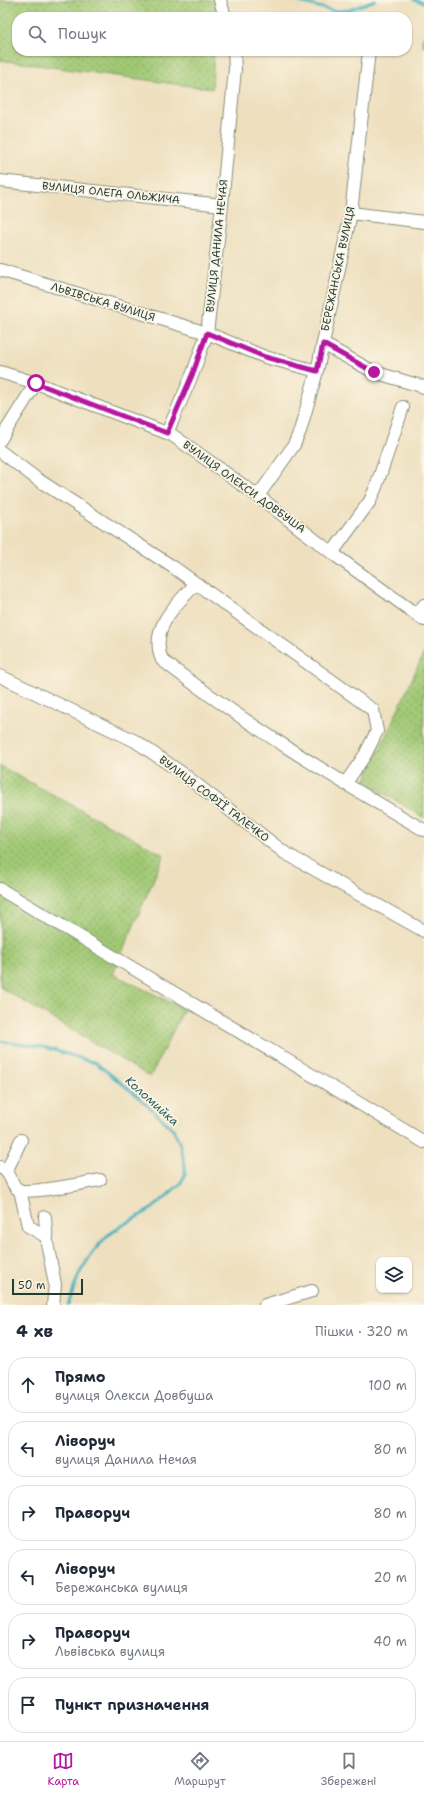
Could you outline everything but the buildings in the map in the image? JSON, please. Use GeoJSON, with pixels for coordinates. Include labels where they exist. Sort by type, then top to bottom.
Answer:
{"type":"FeatureCollection","features":[{"type":"Feature","properties":{"kind":"street"},"geometry":{"type":"LineString","coordinates":[[220,0],[224,12]]}},
{"type":"Feature","properties":{"kind":"street","name":"ВУЛИЦЯ ДАНИЛА НЕЧАЯ"},"geometry":{"type":"LineString","coordinates":[[167,433],[193,373],[207,333],[222,205],[235,69],[234,56]]}},
{"type":"Feature","properties":{"kind":"street","name":"БЕРЕЖАНСЬКА ВУЛИЦЯ"},"geometry":{"type":"LineString","coordinates":[[258,496],[294,445],[300,430],[317,371],[351,213],[368,56]]}},
{"type":"Feature","properties":{"kind":"street","name":"ВУЛИЦЯ ОЛЕГА ОЛЬЖИЧА"},"geometry":{"type":"LineString","coordinates":[[0,181],[222,205]]}},
{"type":"Feature","properties":{"kind":"street"},"geometry":{"type":"LineString","coordinates":[[351,213],[424,222]]}},
{"type":"Feature","properties":{"kind":"street","name":"ЛЬВІВСЬКА ВУЛИЦЯ"},"geometry":{"type":"LineString","coordinates":[[0,270],[207,333],[265,357],[317,371]]}},
{"type":"Feature","properties":{"kind":"street"},"geometry":{"type":"LineString","coordinates":[[323,344],[374,372],[424,387]]}},
{"type":"Feature","properties":{"kind":"street","name":"ВУЛИЦЯ ОЛЕКСИ ДОВБУША"},"geometry":{"type":"LineString","coordinates":[[0,372],[36,383],[167,433],[258,496],[332,553],[420,617]]}},
{"type":"Feature","properties":{"kind":"street"},"geometry":{"type":"LineString","coordinates":[[0,440],[36,383]]}},
{"type":"Feature","properties":{"kind":"street"},"geometry":{"type":"LineString","coordinates":[[332,553],[370,501],[403,407]]}},
{"type":"Feature","properties":{"kind":"street"},"geometry":{"type":"LineString","coordinates":[[0,451],[196,584],[373,710],[377,731],[365,755],[344,784]]}},
{"type":"Feature","properties":{"kind":"street"},"geometry":{"type":"LineString","coordinates":[[196,584],[170,612],[162,627],[158,640],[158,651],[162,660],[266,734],[344,784],[424,830]]}},
{"type":"Feature","properties":{"kind":"street"},"geometry":{"type":"LineString","coordinates":[[420,617],[424,604]]}},
{"type":"Feature","properties":{"kind":"street","name":"ВУЛИЦЯ СОФІЇ ГАЛЕЧКО"},"geometry":{"type":"LineString","coordinates":[[0,676],[135,741],[182,773],[285,853],[424,931]]}},
{"type":"Feature","properties":{"kind":"street"},"geometry":{"type":"LineString","coordinates":[[0,888],[424,1142]]}},
{"type":"Feature","properties":{"kind":"street"},"geometry":{"type":"LineString","coordinates":[[21,1140],[3,1168],[16,1187],[20,1190],[28,1226],[47,1237]]}},
{"type":"Feature","properties":{"kind":"street"},"geometry":{"type":"LineString","coordinates":[[20,1190],[54,1188],[100,1180]]}},
{"type":"Feature","properties":{"kind":"street"},"geometry":{"type":"LineString","coordinates":[[45,1217],[55,1284],[53,1305]]}},
{"type":"Feature","properties":{"kind":"street"},"geometry":{"type":"LineString","coordinates":[[265,1305],[312,1291]]}},
{"type":"Feature","properties":{"kind":"green space"},"geometry":{"type":"Polygon","coordinates":[[[0,0],[216,0],[216,12],[12,12],[12,56],[214,56],[212,89],[0,60],[0,0]]]}},
{"type":"Feature","properties":{"kind":"green space"},"geometry":{"type":"Polygon","coordinates":[[[424,653],[424,818],[365,781],[424,653]]]}},
{"type":"Feature","properties":{"kind":"green space"},"geometry":{"type":"Polygon","coordinates":[[[0,766],[164,855],[113,974],[184,1009],[150,1077],[0,987],[0,766]]]}},
{"type":"Feature","properties":{"kind":"waterway"},"geometry":{"type":"LineString","coordinates":[[292,0],[334,11],[349,10],[375,0]]}},
{"type":"Feature","properties":{"kind":"waterway"},"geometry":{"type":"LineString","coordinates":[[414,0],[424,3]]}},
{"type":"Feature","properties":{"kind":"waterway"},"geometry":{"type":"LineString","coordinates":[[424,37],[424,46]]}},
{"type":"Feature","properties":{"kind":"waterway","name":"Коломийка"},"geometry":{"type":"LineString","coordinates":[[0,1041],[44,1047],[96,1063],[135,1094],[173,1129],[179,1142],[185,1165],[185,1175],[180,1184],[153,1208],[107,1236],[92,1253],[79,1274],[68,1305]]}},
{"type":"Feature","properties":{"kind":"route"},"geometry":{"type":"LineString","coordinates":[[36,383],[167,433],[193,373],[207,333],[265,357],[317,371],[323,344],[364,368],[374,372]]}}]}
